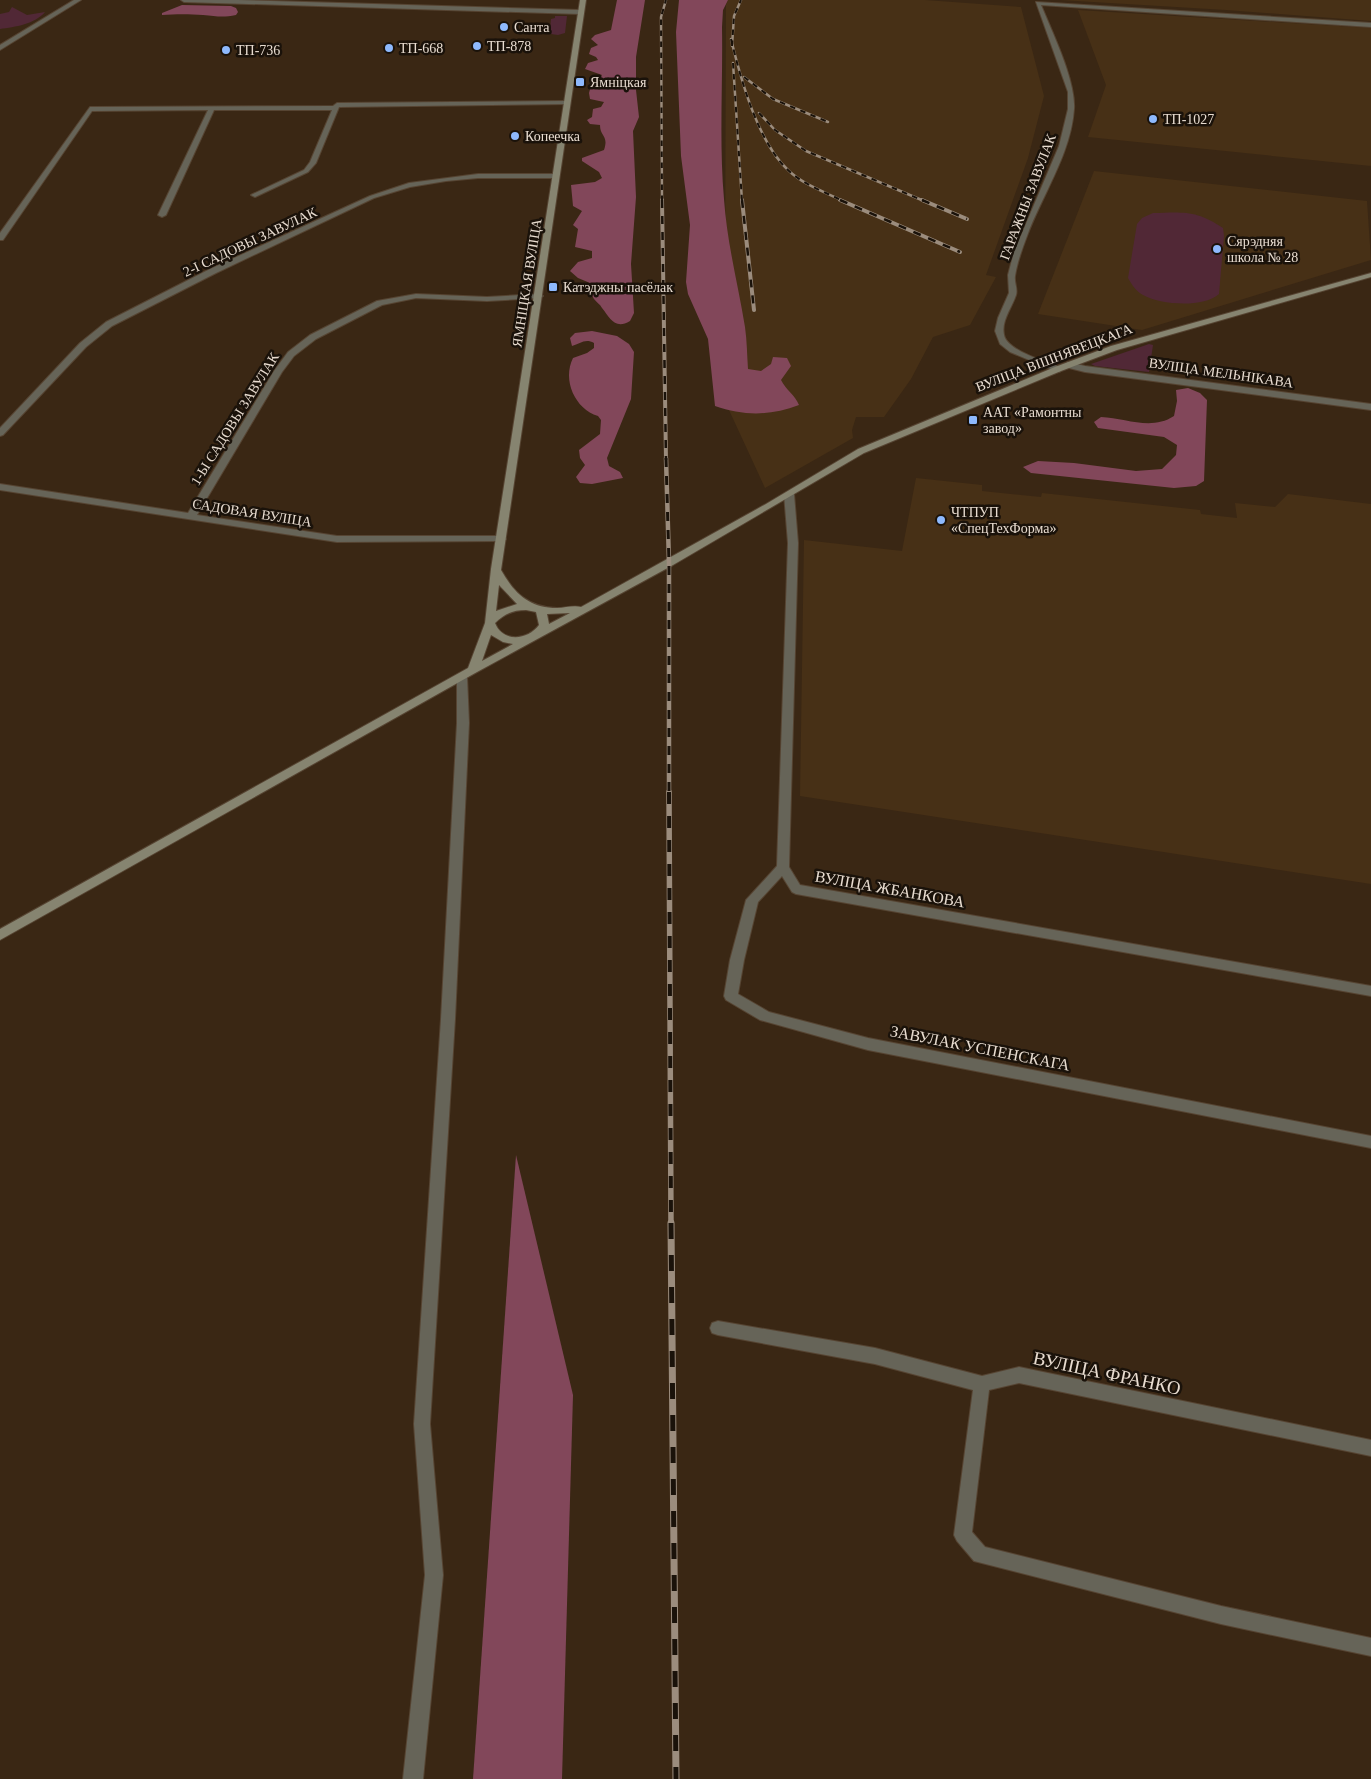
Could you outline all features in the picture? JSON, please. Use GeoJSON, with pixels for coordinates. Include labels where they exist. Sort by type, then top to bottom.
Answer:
{"type":"FeatureCollection","features":[{"type":"Feature","properties":{"kind":"main road","name":"ЯМНІЦКАЯ ВУЛІЦА"},"geometry":{"type":"LineString","coordinates":[[467,673],[490,623],[496,569],[583,0]]}},
{"type":"Feature","properties":{"kind":"main road","name":"ВУЛІЦА ВІШНЯВЕЦКАГА"},"geometry":{"type":"LineString","coordinates":[[0,935],[789,494],[861,451],[1058,369],[1114,348],[1371,275]]}},
{"type":"Feature","properties":{"kind":"main road"},"geometry":{"type":"LineString","coordinates":[[496,569],[508,592],[536,609],[544,625],[534,636],[516,640],[500,638],[491,630],[490,623],[504,611],[516,607],[536,609],[561,611],[585,608]]}},
{"type":"Feature","properties":{"kind":"street"},"geometry":{"type":"LineString","coordinates":[[0,48],[78,0]]}},
{"type":"Feature","properties":{"kind":"street"},"geometry":{"type":"LineString","coordinates":[[184,0],[580,12]]}},
{"type":"Feature","properties":{"kind":"street","name":"ГАРАЖНЫ ЗАВУЛАК"},"geometry":{"type":"LineString","coordinates":[[1058,369],[1036,362],[1004,342],[1000,333],[1000,323],[1013,293],[1011,280],[1023,236],[1065,134],[1072,102],[1071,92],[1038,3],[1371,25]]}},
{"type":"Feature","properties":{"kind":"street"},"geometry":{"type":"LineString","coordinates":[[1,235],[15,219],[90,109],[566,102]]}},
{"type":"Feature","properties":{"kind":"street"},"geometry":{"type":"LineString","coordinates":[[255,195],[306,171],[322,144],[336,106]]}},
{"type":"Feature","properties":{"kind":"street"},"geometry":{"type":"LineString","coordinates":[[162,215],[212,108]]}},
{"type":"Feature","properties":{"kind":"street","name":"2-І САДОВЫ ЗАВУЛАК"},"geometry":{"type":"LineString","coordinates":[[0,433],[83,345],[109,324],[213,272],[372,197],[409,185],[446,179],[478,176],[556,176]]}},
{"type":"Feature","properties":{"kind":"street","name":"1-Ы САДОВЫ ЗАВУЛАК"},"geometry":{"type":"LineString","coordinates":[[191,517],[278,371],[291,354],[313,337],[371,306],[409,297],[487,299],[539,296]]}},
{"type":"Feature","properties":{"kind":"street","name":"ВУЛІЦА МЕЛЬНІКАВА"},"geometry":{"type":"LineString","coordinates":[[1068,365],[1085,369],[1371,407]]}},
{"type":"Feature","properties":{"kind":"street","name":"САДОВАЯ ВУЛІЦА"},"geometry":{"type":"LineString","coordinates":[[0,487],[337,539],[502,539]]}},
{"type":"Feature","properties":{"kind":"street"},"geometry":{"type":"LineString","coordinates":[[783,867],[793,543],[789,494]]}},
{"type":"Feature","properties":{"kind":"street"},"geometry":{"type":"LineString","coordinates":[[412,1779],[434,1575],[422,1424],[448,1019],[467,673]]}},
{"type":"Feature","properties":{"kind":"street","name":"ВУЛІЦА ЖБАНКОВА"},"geometry":{"type":"LineString","coordinates":[[783,867],[796,889],[1371,991]]}},
{"type":"Feature","properties":{"kind":"street","name":"ЗАВУЛАК УСПЕНСКАГА"},"geometry":{"type":"LineString","coordinates":[[783,867],[752,900],[736,960],[731,996],[765,1016],[868,1044],[1371,1142]]}},
{"type":"Feature","properties":{"kind":"street","name":"ВУЛІЦА ФРАНКО"},"geometry":{"type":"LineString","coordinates":[[718,1328],[875,1356],[982,1384],[1019,1375],[1371,1448]]}},
{"type":"Feature","properties":{"kind":"street"},"geometry":{"type":"LineString","coordinates":[[982,1384],[963,1534],[980,1555],[1221,1615],[1371,1648]]}},
{"type":"Feature","properties":{"kind":"shaded area"},"geometry":{"type":"Polygon","coordinates":[[[617,0],[645,0],[636,57],[636,90],[639,117],[633,131],[636,197],[631,264],[634,313],[630,321],[620,324],[613,322],[594,299],[590,283],[578,278],[570,271],[578,262],[592,258],[592,251],[575,247],[578,229],[573,225],[582,211],[573,206],[571,185],[595,182],[602,178],[599,172],[582,161],[582,158],[604,150],[605,145],[600,125],[590,124],[587,120],[592,117],[593,109],[601,107],[604,102],[590,99],[589,93],[592,82],[599,79],[602,75],[585,69],[588,63],[598,60],[589,54],[591,48],[598,45],[591,39],[595,35],[611,30],[617,0]]]}},
{"type":"Feature","properties":{"kind":"shaded area"},"geometry":{"type":"Polygon","coordinates":[[[679,0],[728,0],[723,10],[722,27],[721,135],[725,215],[745,327],[748,369],[761,371],[771,364],[773,357],[787,358],[791,366],[781,380],[799,405],[788,409],[767,413],[747,413],[715,406],[708,339],[688,294],[686,282],[690,225],[681,156],[676,32],[679,0]]]}},
{"type":"Feature","properties":{"kind":"shaded area"},"geometry":{"type":"Polygon","coordinates":[[[728,0],[925,0],[1021,7],[1044,96],[1028,158],[986,275],[996,277],[970,325],[933,337],[911,379],[884,417],[856,417],[852,430],[853,438],[765,488],[729,410],[725,293],[726,5],[728,0]]]}},
{"type":"Feature","properties":{"kind":"shaded area"},"geometry":{"type":"Polygon","coordinates":[[[1060,0],[1371,0],[1371,21],[1226,10],[1060,0]]]}},
{"type":"Feature","properties":{"kind":"shaded area"},"geometry":{"type":"Polygon","coordinates":[[[182,5],[231,6],[236,8],[238,12],[236,15],[223,17],[188,14],[162,15],[162,13],[182,5]]]}},
{"type":"Feature","properties":{"kind":"shaded area"},"geometry":{"type":"Polygon","coordinates":[[[12,7],[27,15],[45,12],[30,22],[0,29],[0,14],[9,12],[12,7]]]}},
{"type":"Feature","properties":{"kind":"shaded area"},"geometry":{"type":"Polygon","coordinates":[[[1078,10],[1371,28],[1371,166],[1088,137],[1106,85],[1078,10]]]}},
{"type":"Feature","properties":{"kind":"shaded area"},"geometry":{"type":"Polygon","coordinates":[[[555,16],[567,16],[565,33],[558,35],[544,33],[543,30],[550,30],[551,19],[555,18],[555,16]]]}},
{"type":"Feature","properties":{"kind":"shaded area","name":"Сярэдняя школа № 28"},"geometry":{"type":"Polygon","coordinates":[[[1094,171],[1367,201],[1371,260],[1142,330],[1038,314],[1094,171]]]}},
{"type":"Feature","properties":{"kind":"shaded area"},"geometry":{"type":"Polygon","coordinates":[[[1153,213],[1190,213],[1214,222],[1223,228],[1219,294],[1203,301],[1182,304],[1151,298],[1134,288],[1128,278],[1137,224],[1142,218],[1153,213]]]}},
{"type":"Feature","properties":{"kind":"shaded area"},"geometry":{"type":"Polygon","coordinates":[[[592,331],[617,336],[629,344],[634,352],[631,399],[607,458],[609,466],[620,472],[623,478],[592,484],[580,483],[576,477],[585,465],[580,458],[579,450],[600,434],[601,420],[583,407],[577,400],[570,384],[569,375],[573,358],[587,353],[594,348],[594,343],[588,341],[572,346],[570,338],[575,333],[592,331]]]}},
{"type":"Feature","properties":{"kind":"shaded area"},"geometry":{"type":"Polygon","coordinates":[[[1149,344],[1153,345],[1149,372],[1091,364],[1149,344]]]}},
{"type":"Feature","properties":{"kind":"shaded area"},"geometry":{"type":"Polygon","coordinates":[[[1188,388],[1200,393],[1207,400],[1204,481],[1196,486],[1174,488],[1031,473],[1023,467],[1038,461],[1074,463],[1136,471],[1162,469],[1176,455],[1177,445],[1164,437],[1098,428],[1094,422],[1101,417],[1147,423],[1165,420],[1174,416],[1177,401],[1176,390],[1188,388]]]}},
{"type":"Feature","properties":{"kind":"shaded area"},"geometry":{"type":"Polygon","coordinates":[[[916,478],[982,485],[982,491],[1041,497],[1042,493],[1200,510],[1201,514],[1237,518],[1235,503],[1275,507],[1288,494],[1371,504],[1371,884],[800,796],[804,540],[902,551],[916,478]]]}},
{"type":"Feature","properties":{"kind":"shaded area"},"geometry":{"type":"Polygon","coordinates":[[[516,1155],[573,1395],[562,1779],[473,1779],[516,1155]]]}},
{"type":"Feature","properties":{"kind":"railway"},"geometry":{"type":"LineString","coordinates":[[662,201],[661,17],[666,0]]}},
{"type":"Feature","properties":{"kind":"railway"},"geometry":{"type":"LineString","coordinates":[[732,43],[734,16],[741,0]]}},
{"type":"Feature","properties":{"kind":"railway"},"geometry":{"type":"LineString","coordinates":[[731,39],[732,43]]}},
{"type":"Feature","properties":{"kind":"railway"},"geometry":{"type":"LineString","coordinates":[[732,43],[752,110],[768,144],[778,159],[801,180],[843,201]]}},
{"type":"Feature","properties":{"kind":"railway"},"geometry":{"type":"LineString","coordinates":[[733,63],[742,201]]}},
{"type":"Feature","properties":{"kind":"railway"},"geometry":{"type":"LineString","coordinates":[[744,77],[773,99],[828,122]]}},
{"type":"Feature","properties":{"kind":"railway"},"geometry":{"type":"LineString","coordinates":[[759,113],[775,130],[806,151],[924,201]]}},
{"type":"Feature","properties":{"kind":"railway"},"geometry":{"type":"LineString","coordinates":[[662,200],[666,460]]}},
{"type":"Feature","properties":{"kind":"railway"},"geometry":{"type":"LineString","coordinates":[[742,200],[754,310]]}},
{"type":"Feature","properties":{"kind":"railway"},"geometry":{"type":"LineString","coordinates":[[840,200],[960,252]]}},
{"type":"Feature","properties":{"kind":"railway"},"geometry":{"type":"LineString","coordinates":[[922,200],[967,219]]}},
{"type":"Feature","properties":{"kind":"railway"},"geometry":{"type":"LineString","coordinates":[[666,458],[669,563],[669,792]]}},
{"type":"Feature","properties":{"kind":"railway"},"geometry":{"type":"LineString","coordinates":[[669,792],[671,1224]]}},
{"type":"Feature","properties":{"kind":"railway"},"geometry":{"type":"LineString","coordinates":[[671,1223],[676,1779]]}},
{"type":"Feature","properties":{"kind":"place","name":"Санта"},"geometry":{"type":"Point","coordinates":[504,27]}},
{"type":"Feature","properties":{"kind":"place","name":"ТП-878"},"geometry":{"type":"Point","coordinates":[477,46]}},
{"type":"Feature","properties":{"kind":"place","name":"ТП-668"},"geometry":{"type":"Point","coordinates":[389,48]}},
{"type":"Feature","properties":{"kind":"place","name":"ТП-736"},"geometry":{"type":"Point","coordinates":[226,50]}},
{"type":"Feature","properties":{"kind":"place","name":"Ямніцкая"},"geometry":{"type":"Point","coordinates":[580,82]}},
{"type":"Feature","properties":{"kind":"place","name":"ТП-1027"},"geometry":{"type":"Point","coordinates":[1153,119]}},
{"type":"Feature","properties":{"kind":"place","name":"Копеечка"},"geometry":{"type":"Point","coordinates":[515,136]}},
{"type":"Feature","properties":{"kind":"place","name":"Сярэдняя школа № 28"},"geometry":{"type":"Point","coordinates":[1217,249]}},
{"type":"Feature","properties":{"kind":"place","name":"Катэджны пасёлак"},"geometry":{"type":"Point","coordinates":[553,287]}},
{"type":"Feature","properties":{"kind":"place","name":"ААТ «Рамонтны завод»"},"geometry":{"type":"Point","coordinates":[973,420]}},
{"type":"Feature","properties":{"kind":"place","name":"ЧТПУП «СпецТехФорма»"},"geometry":{"type":"Point","coordinates":[941,520]}}]}
